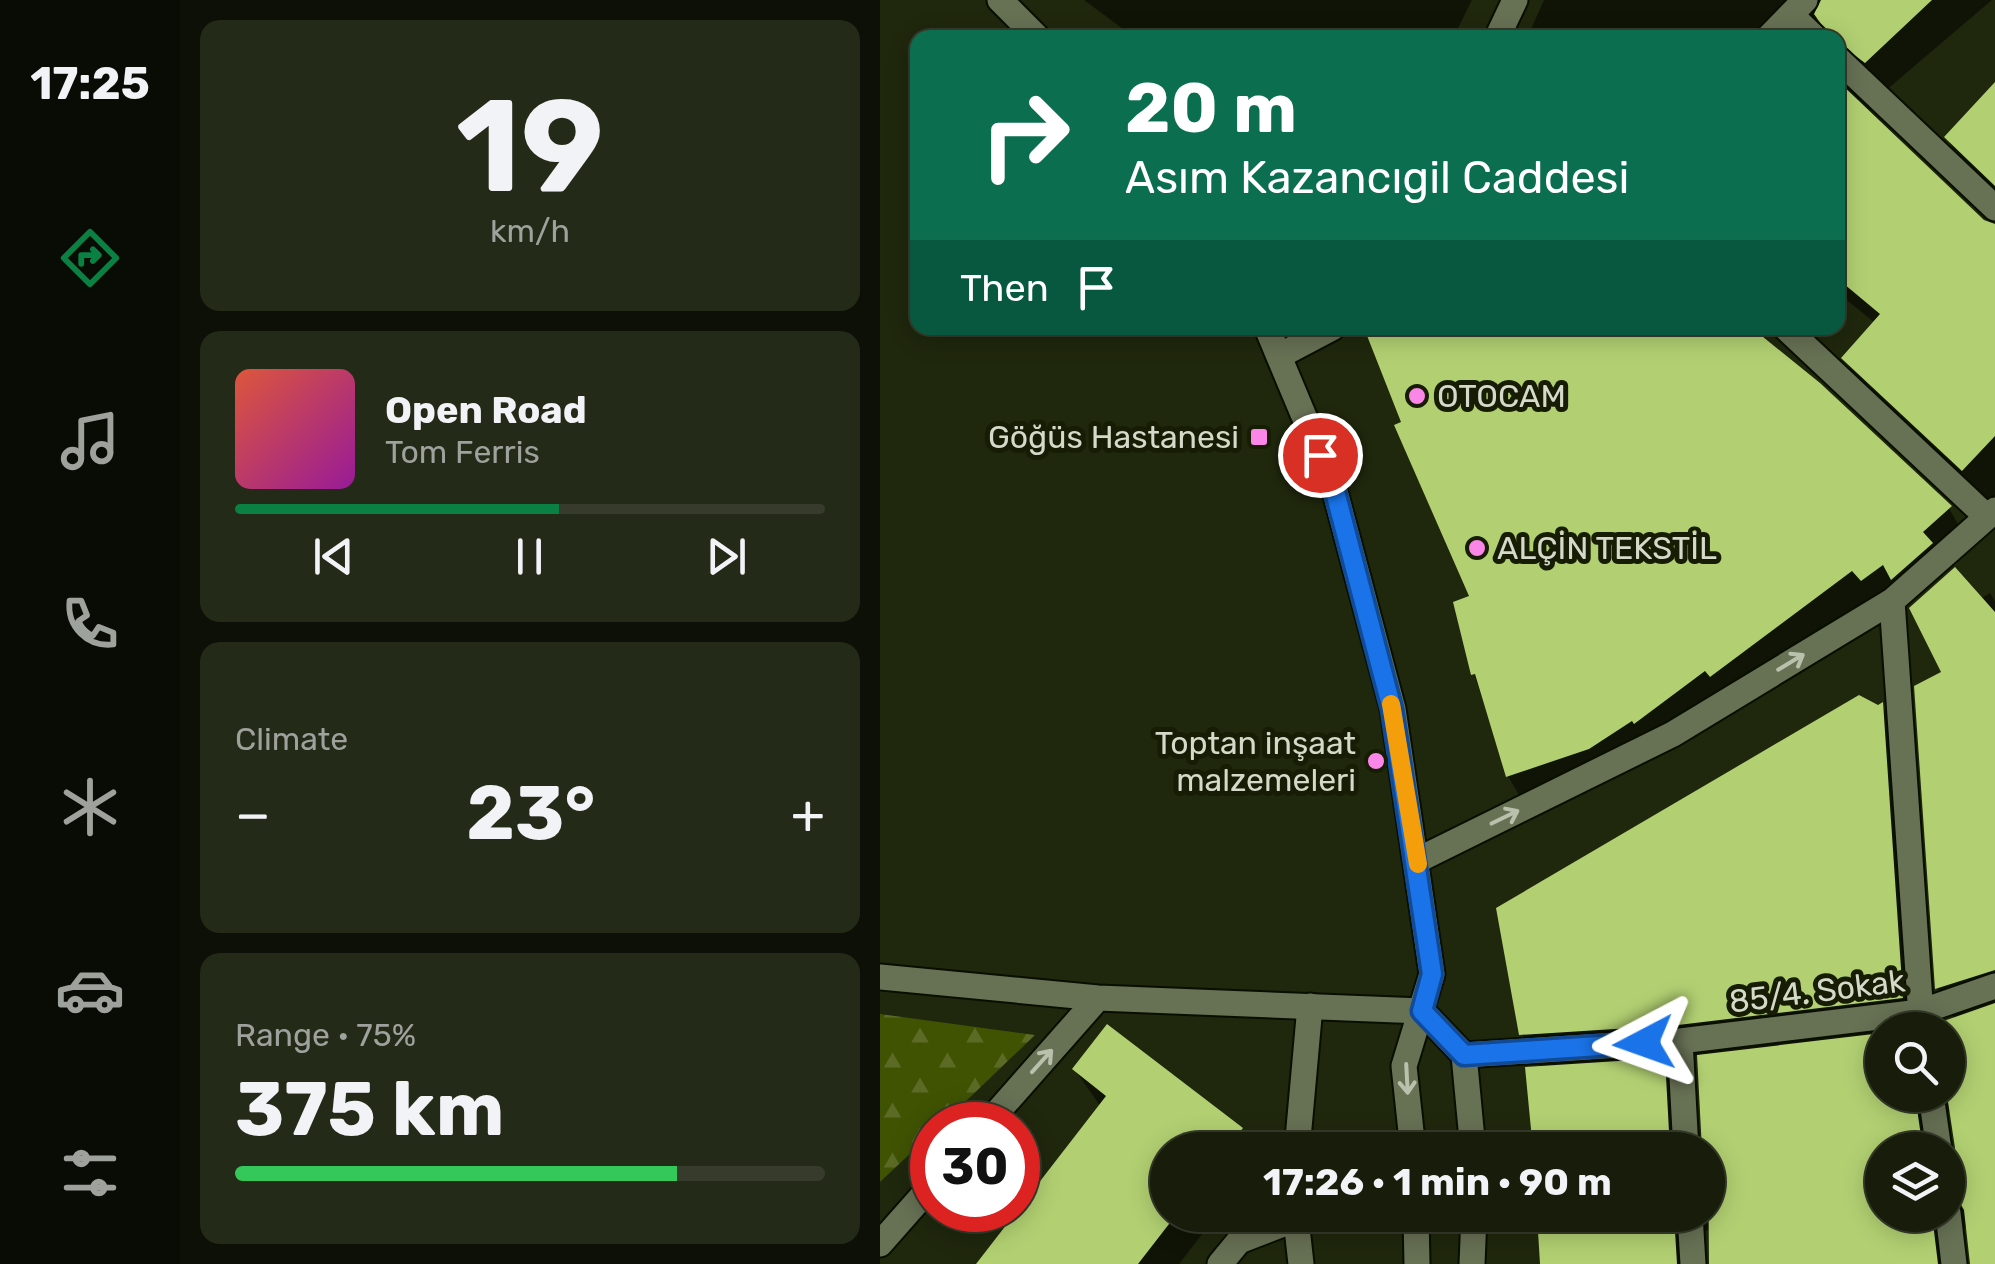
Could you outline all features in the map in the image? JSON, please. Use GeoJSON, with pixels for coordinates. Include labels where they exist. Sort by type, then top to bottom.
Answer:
{"type":"FeatureCollection","features":[{"type":"Feature","properties":{"kind":"street"},"geometry":{"type":"LineString","coordinates":[[1000,0],[1030,30]]}},
{"type":"Feature","properties":{"kind":"street"},"geometry":{"type":"LineString","coordinates":[[1502,30],[1515,0]]}},
{"type":"Feature","properties":{"kind":"street"},"geometry":{"type":"LineString","coordinates":[[1776,30],[1798,8]]}},
{"type":"Feature","properties":{"kind":"street"},"geometry":{"type":"LineString","coordinates":[[1845,66],[1995,208]]}},
{"type":"Feature","properties":{"kind":"street"},"geometry":{"type":"LineString","coordinates":[[1270,335],[1334,488],[1392,709],[1418,860],[1432,974],[1404,1066],[1411,1132]]}},
{"type":"Feature","properties":{"kind":"street"},"geometry":{"type":"LineString","coordinates":[[1279,356],[1295,335]]}},
{"type":"Feature","properties":{"kind":"street"},"geometry":{"type":"LineString","coordinates":[[1279,356],[1319,335]]}},
{"type":"Feature","properties":{"kind":"street"},"geometry":{"type":"LineString","coordinates":[[1418,860],[1673,734],[1892,600],[1990,513],[1794,335]]}},
{"type":"Feature","properties":{"kind":"street"},"geometry":{"type":"LineString","coordinates":[[1892,600],[1920,1012]]}},
{"type":"Feature","properties":{"kind":"street"},"geometry":{"type":"LineString","coordinates":[[880,977],[1098,998],[1422,1011],[1464,1055],[1472,1132]]}},
{"type":"Feature","properties":{"kind":"street","name":"85/4. Sokak"},"geometry":{"type":"LineString","coordinates":[[1940,1012],[1995,986]]}},
{"type":"Feature","properties":{"kind":"street"},"geometry":{"type":"LineString","coordinates":[[1006,1102],[1098,998]]}},
{"type":"Feature","properties":{"kind":"street"},"geometry":{"type":"LineString","coordinates":[[1299,1132],[1310,1006]]}},
{"type":"Feature","properties":{"kind":"street","name":"85/4. Sokak"},"geometry":{"type":"LineString","coordinates":[[1464,1055],[1865,1026]]}},
{"type":"Feature","properties":{"kind":"street"},"geometry":{"type":"LineString","coordinates":[[1680,1041],[1685,1132]]}},
{"type":"Feature","properties":{"kind":"street"},"geometry":{"type":"LineString","coordinates":[[880,1244],[910,1210]]}},
{"type":"Feature","properties":{"kind":"street"},"geometry":{"type":"LineString","coordinates":[[1220,1264],[1239,1242],[1262,1232]]}},
{"type":"Feature","properties":{"kind":"street"},"geometry":{"type":"LineString","coordinates":[[1298,1232],[1301,1264]]}},
{"type":"Feature","properties":{"kind":"street"},"geometry":{"type":"LineString","coordinates":[[1416,1232],[1417,1264]]}},
{"type":"Feature","properties":{"kind":"street"},"geometry":{"type":"LineString","coordinates":[[1472,1264],[1473,1232]]}},
{"type":"Feature","properties":{"kind":"street"},"geometry":{"type":"LineString","coordinates":[[1691,1232],[1693,1264]]}},
{"type":"Feature","properties":{"kind":"street"},"geometry":{"type":"LineString","coordinates":[[1950,1232],[1954,1264]]}},
{"type":"Feature","properties":{"kind":"green space"},"geometry":{"type":"Polygon","coordinates":[[[880,1014],[1035,1035],[965,1102],[910,1102],[910,1154],[880,1182],[880,1014]]]}},
{"type":"Feature","properties":{"kind":"building"},"geometry":{"type":"Polygon","coordinates":[[[1821,0],[1932,0],[1865,63],[1845,48],[1845,30],[1825,30],[1814,14],[1821,0]]]}},
{"type":"Feature","properties":{"kind":"building"},"geometry":{"type":"Polygon","coordinates":[[[1995,82],[1995,186],[1944,137],[1995,82]]]}},
{"type":"Feature","properties":{"kind":"building"},"geometry":{"type":"Polygon","coordinates":[[[1845,88],[1984,220],[1995,224],[1995,436],[1962,471],[1841,358],[1880,314],[1845,285],[1845,88]]]}},
{"type":"Feature","properties":{"kind":"building"},"geometry":{"type":"Polygon","coordinates":[[[1367,335],[1761,335],[1820,383],[1952,506],[1923,532],[1933,543],[1891,580],[1883,565],[1861,581],[1852,571],[1710,677],[1705,671],[1634,724],[1632,721],[1589,749],[1506,777],[1475,674],[1471,675],[1453,602],[1469,596],[1394,425],[1401,422],[1367,335]]]}},
{"type":"Feature","properties":{"kind":"building"},"geometry":{"type":"Polygon","coordinates":[[[1955,567],[1995,612],[1995,970],[1935,989],[1914,686],[1941,672],[1909,608],[1955,567]]]}},
{"type":"Feature","properties":{"kind":"building"},"geometry":{"type":"Polygon","coordinates":[[[1859,695],[1878,705],[1883,702],[1903,998],[1678,1025],[1519,1035],[1496,908],[1859,695]]]}},
{"type":"Feature","properties":{"kind":"building"},"geometry":{"type":"Polygon","coordinates":[[[1995,1003],[1995,1264],[1970,1264],[1965,1219],[1965,1132],[1953,1132],[1950,1112],[1965,1112],[1965,1014],[1995,1003]]]}},
{"type":"Feature","properties":{"kind":"building"},"geometry":{"type":"Polygon","coordinates":[[[1107,1024],[1243,1128],[1240,1132],[1150,1132],[1150,1232],[1163,1232],[1138,1264],[976,1264],[1001,1232],[1040,1232],[1040,1181],[1106,1096],[1072,1069],[1107,1024]]]}},
{"type":"Feature","properties":{"kind":"building"},"geometry":{"type":"Polygon","coordinates":[[[1865,1035],[1865,1112],[1917,1112],[1920,1132],[1865,1132],[1865,1232],[1934,1232],[1938,1264],[1709,1264],[1709,1232],[1725,1232],[1725,1132],[1701,1132],[1697,1055],[1865,1035]]]}},
{"type":"Feature","properties":{"kind":"building"},"geometry":{"type":"Polygon","coordinates":[[[1665,1058],[1669,1132],[1531,1132],[1525,1067],[1665,1058]]]}},
{"type":"Feature","properties":{"kind":"building"},"geometry":{"type":"Polygon","coordinates":[[[1538,1232],[1675,1232],[1677,1264],[1540,1264],[1538,1232]]]}},
{"type":"Feature","properties":{"kind":"slow traffic"},"geometry":{"type":"LineString","coordinates":[[1391,704],[1418,864]]}},
{"type":"Feature","properties":{"kind":"place","name":"OTOCAM"},"geometry":{"type":"Point","coordinates":[1417,396]}},
{"type":"Feature","properties":{"kind":"place","name":"Göğüs Hastanesi"},"geometry":{"type":"Point","coordinates":[1259,437]}},
{"type":"Feature","properties":{"kind":"place","name":"ALÇİN TEKSTİL"},"geometry":{"type":"Point","coordinates":[1477,548]}},
{"type":"Feature","properties":{"kind":"place","name":"Toptan inşaat malzemeleri"},"geometry":{"type":"Point","coordinates":[1376,761]}},
{"type":"Feature","properties":{"kind":"route"},"geometry":{"type":"LineString","coordinates":[[1320,455],[1334,488],[1392,709],[1418,860],[1432,974],[1422,1011],[1464,1055],[1644,1043]]}}]}
